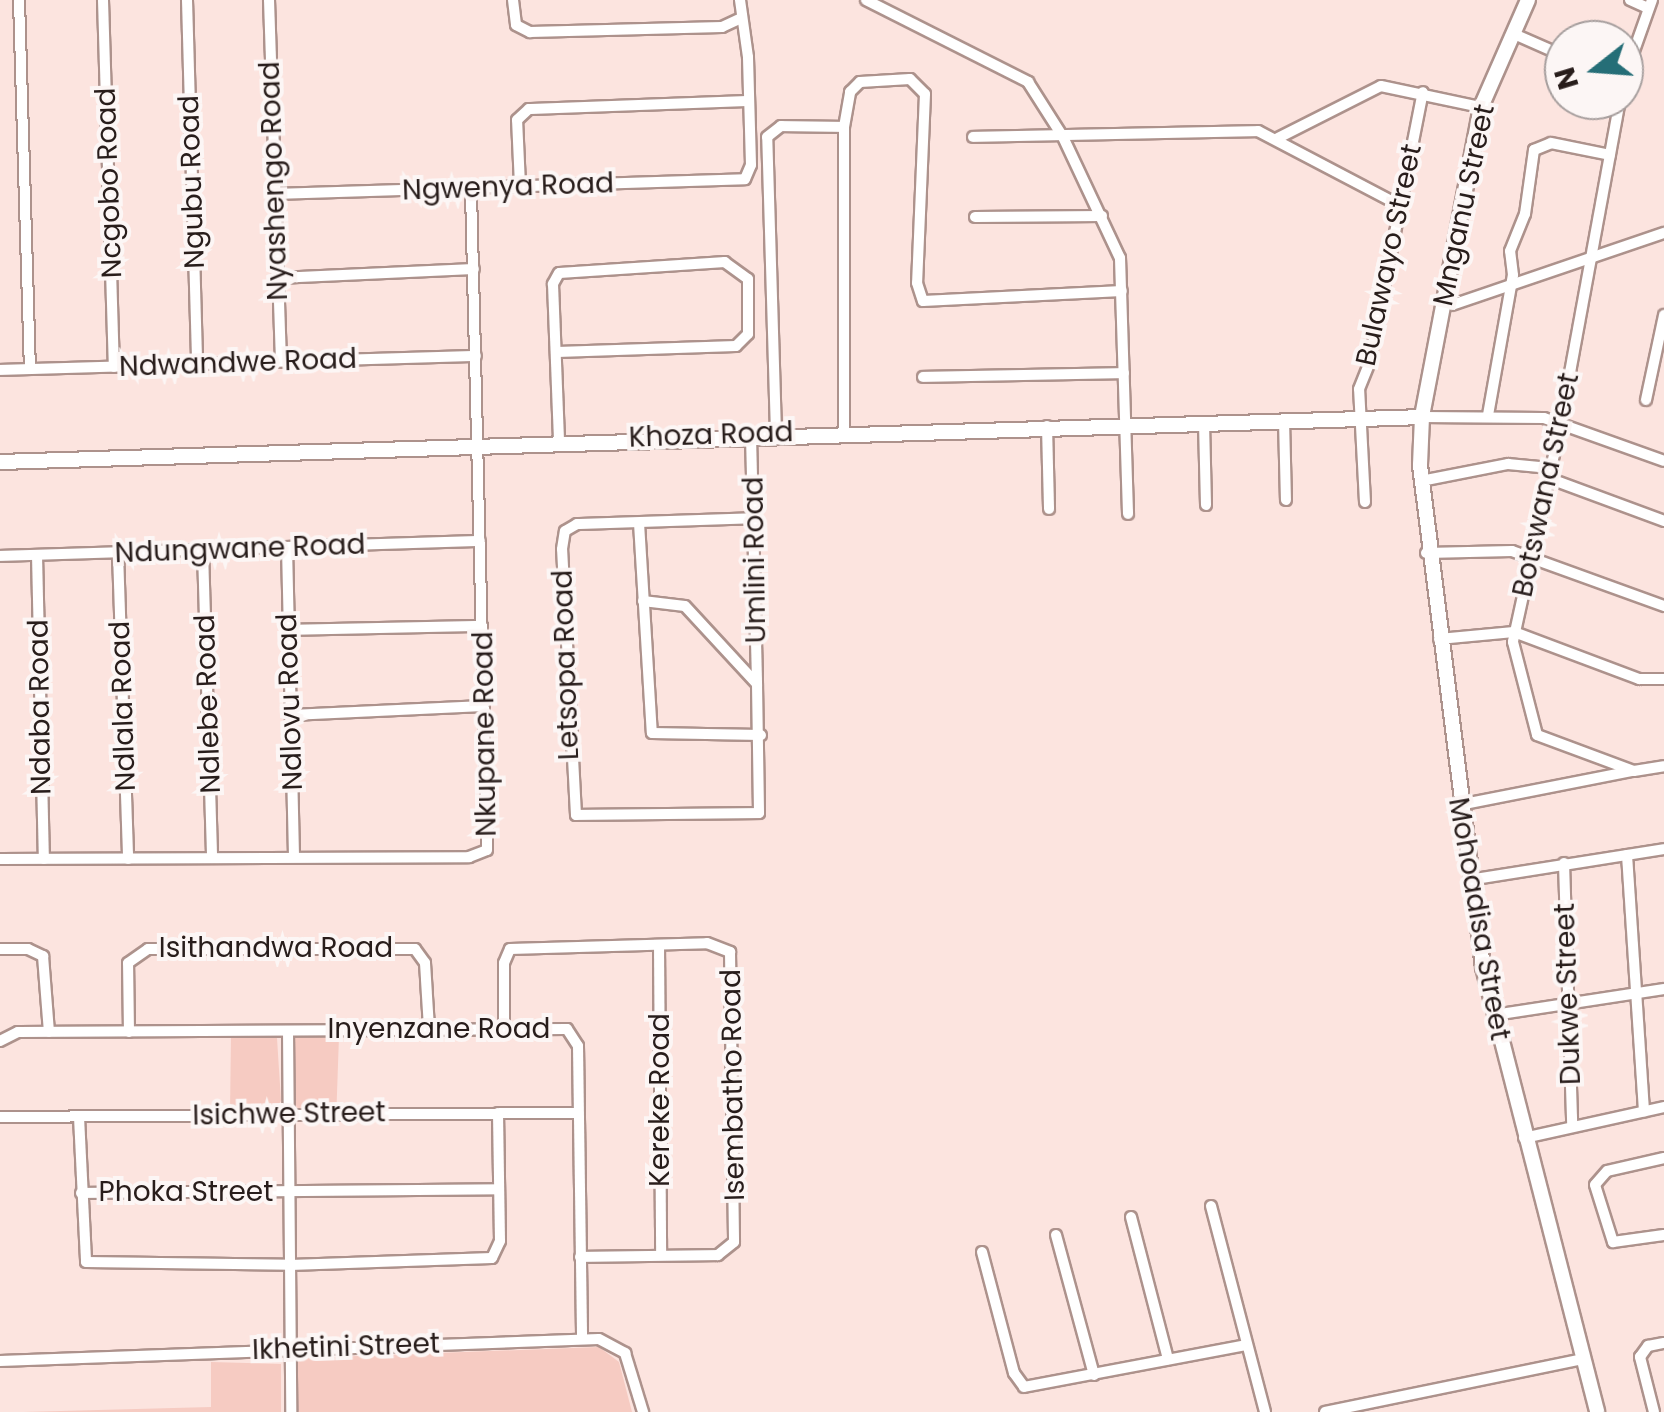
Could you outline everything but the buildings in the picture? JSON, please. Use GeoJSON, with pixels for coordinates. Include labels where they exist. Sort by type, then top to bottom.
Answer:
{"type":"FeatureCollection","features":[{"type":"Feature","properties":{"kind":"street"},"geometry":{"type":"LineString","coordinates":[[19,0],[30,369]]}},
{"type":"Feature","properties":{"kind":"street","name":"Ncgobo Road"},"geometry":{"type":"LineString","coordinates":[[103,0],[114,367]]}},
{"type":"Feature","properties":{"kind":"street","name":"Ngubu Road"},"geometry":{"type":"LineString","coordinates":[[186,0],[198,364]]}},
{"type":"Feature","properties":{"kind":"street","name":"Nyashengo Road"},"geometry":{"type":"LineString","coordinates":[[269,0],[281,361]]}},
{"type":"Feature","properties":{"kind":"street"},"geometry":{"type":"LineString","coordinates":[[513,0],[514,22],[530,32],[722,28],[739,19]]}},
{"type":"Feature","properties":{"kind":"street"},"geometry":{"type":"LineString","coordinates":[[520,186],[517,120],[528,110],[749,100],[740,0]]}},
{"type":"Feature","properties":{"kind":"street"},"geometry":{"type":"LineString","coordinates":[[866,0],[1028,82],[1062,136],[1119,252],[1128,514]]}},
{"type":"Feature","properties":{"kind":"street","name":"Mnganu Street"},"geometry":{"type":"LineString","coordinates":[[1422,416],[1481,107],[1528,0]]}},
{"type":"Feature","properties":{"kind":"street"},"geometry":{"type":"LineString","coordinates":[[1630,0],[1650,4]]}},
{"type":"Feature","properties":{"kind":"street"},"geometry":{"type":"LineString","coordinates":[[1514,34],[1544,47]]}},
{"type":"Feature","properties":{"kind":"street"},"geometry":{"type":"LineString","coordinates":[[844,432],[844,127],[854,85],[870,79],[920,84],[919,296],[925,302],[1122,291]]}},
{"type":"Feature","properties":{"kind":"street"},"geometry":{"type":"LineString","coordinates":[[1278,138],[1368,90],[1424,92],[1481,107]]}},
{"type":"Feature","properties":{"kind":"street","name":"Bulawayo Street"},"geometry":{"type":"LineString","coordinates":[[1365,502],[1359,388],[1369,364],[1424,92]]}},
{"type":"Feature","properties":{"kind":"street","name":"Ngwenya Road"},"geometry":{"type":"LineString","coordinates":[[274,194],[742,180],[750,171],[749,100]]}},
{"type":"Feature","properties":{"kind":"street","name":"Botswana Street"},"geometry":{"type":"LineString","coordinates":[[1616,120],[1561,423],[1514,632],[1534,731],[1634,771]]}},
{"type":"Feature","properties":{"kind":"street"},"geometry":{"type":"LineString","coordinates":[[776,434],[767,138],[781,126],[844,127]]}},
{"type":"Feature","properties":{"kind":"street"},"geometry":{"type":"LineString","coordinates":[[972,137],[1258,131],[1278,138],[1399,205]]}},
{"type":"Feature","properties":{"kind":"street"},"geometry":{"type":"LineString","coordinates":[[1488,414],[1512,283],[1510,251],[1524,214],[1534,150],[1551,143],[1610,155]]}},
{"type":"Feature","properties":{"kind":"street","name":"Nkupane Road"},"geometry":{"type":"LineString","coordinates":[[0,859],[483,854],[490,842],[470,189]]}},
{"type":"Feature","properties":{"kind":"street"},"geometry":{"type":"LineString","coordinates":[[975,218],[1102,216]]}},
{"type":"Feature","properties":{"kind":"street"},"geometry":{"type":"LineString","coordinates":[[1452,305],[1664,233]]}},
{"type":"Feature","properties":{"kind":"street"},"geometry":{"type":"LineString","coordinates":[[557,352],[736,346],[748,334],[748,279],[736,264],[708,263],[558,273],[553,284],[560,440]]}},
{"type":"Feature","properties":{"kind":"street"},"geometry":{"type":"LineString","coordinates":[[277,278],[474,270]]}},
{"type":"Feature","properties":{"kind":"street"},"geometry":{"type":"LineString","coordinates":[[1646,400],[1664,314]]}},
{"type":"Feature","properties":{"kind":"street","name":"Ndwandwe Road"},"geometry":{"type":"LineString","coordinates":[[0,370],[476,356]]}},
{"type":"Feature","properties":{"kind":"street"},"geometry":{"type":"LineString","coordinates":[[923,377],[1124,373]]}},
{"type":"Feature","properties":{"kind":"street"},"geometry":{"type":"LineString","coordinates":[[1422,416],[1488,414],[1561,423],[1664,461]]}},
{"type":"Feature","properties":{"kind":"street","name":"Khoza Road"},"geometry":{"type":"LineString","coordinates":[[0,462],[560,440],[1422,416]]}},
{"type":"Feature","properties":{"kind":"street","name":"Mohoadisa Street"},"geometry":{"type":"LineString","coordinates":[[1422,416],[1420,482],[1426,553],[1468,880],[1494,1015],[1524,1138],[1598,1412]]}},
{"type":"Feature","properties":{"kind":"street"},"geometry":{"type":"LineString","coordinates":[[1284,420],[1286,500]]}},
{"type":"Feature","properties":{"kind":"street"},"geometry":{"type":"LineString","coordinates":[[1204,423],[1206,506]]}},
{"type":"Feature","properties":{"kind":"street"},"geometry":{"type":"LineString","coordinates":[[1047,426],[1049,509]]}},
{"type":"Feature","properties":{"kind":"street","name":"Umlini Road"},"geometry":{"type":"LineString","coordinates":[[750,816],[762,808],[752,436]]}},
{"type":"Feature","properties":{"kind":"street"},"geometry":{"type":"LineString","coordinates":[[1420,482],[1508,464],[1549,473],[1664,521]]}},
{"type":"Feature","properties":{"kind":"street","name":"Letsopa Road"},"geometry":{"type":"LineString","coordinates":[[750,816],[584,820],[573,812],[563,535],[577,524],[755,518]]}},
{"type":"Feature","properties":{"kind":"street"},"geometry":{"type":"LineString","coordinates":[[640,524],[652,733],[761,735]]}},
{"type":"Feature","properties":{"kind":"street","name":"Ndungwane Road"},"geometry":{"type":"LineString","coordinates":[[0,556],[480,541]]}},
{"type":"Feature","properties":{"kind":"street","name":"Ndlovu Road"},"geometry":{"type":"LineString","coordinates":[[287,547],[294,856]]}},
{"type":"Feature","properties":{"kind":"street"},"geometry":{"type":"LineString","coordinates":[[1426,553],[1492,549],[1530,555],[1664,606]]}},
{"type":"Feature","properties":{"kind":"street","name":"Ndlebe Road"},"geometry":{"type":"LineString","coordinates":[[203,550],[212,857]]}},
{"type":"Feature","properties":{"kind":"street","name":"Ndlala Road"},"geometry":{"type":"LineString","coordinates":[[118,553],[128,859]]}},
{"type":"Feature","properties":{"kind":"street","name":"Ndaba Road"},"geometry":{"type":"LineString","coordinates":[[37,556],[44,859]]}},
{"type":"Feature","properties":{"kind":"street"},"geometry":{"type":"LineString","coordinates":[[643,601],[685,606],[758,684]]}},
{"type":"Feature","properties":{"kind":"street"},"geometry":{"type":"LineString","coordinates":[[288,630],[482,626]]}},
{"type":"Feature","properties":{"kind":"street"},"geometry":{"type":"LineString","coordinates":[[1438,639],[1514,632],[1639,679],[1664,679]]}},
{"type":"Feature","properties":{"kind":"street"},"geometry":{"type":"LineString","coordinates":[[291,715],[484,706]]}},
{"type":"Feature","properties":{"kind":"street"},"geometry":{"type":"LineString","coordinates":[[1459,805],[1664,766]]}},
{"type":"Feature","properties":{"kind":"street"},"geometry":{"type":"LineString","coordinates":[[1468,880],[1664,848]]}},
{"type":"Feature","properties":{"kind":"street"},"geometry":{"type":"LineString","coordinates":[[1627,855],[1644,1111]]}},
{"type":"Feature","properties":{"kind":"street","name":"Dukwe Street"},"geometry":{"type":"LineString","coordinates":[[1564,863],[1572,1124]]}},
{"type":"Feature","properties":{"kind":"street","name":"Kereke Road"},"geometry":{"type":"LineString","coordinates":[[659,945],[662,1255]]}},
{"type":"Feature","properties":{"kind":"street","name":"Isembatho Road"},"geometry":{"type":"LineString","coordinates":[[504,1027],[504,964],[510,950],[722,945],[732,959],[736,1235],[718,1255],[580,1257]]}},
{"type":"Feature","properties":{"kind":"street","name":"Isithandwa Road"},"geometry":{"type":"LineString","coordinates":[[129,1032],[128,963],[148,948],[415,949],[425,963],[429,1029]]}},
{"type":"Feature","properties":{"kind":"street"},"geometry":{"type":"LineString","coordinates":[[0,949],[28,949],[43,956],[49,1032]]}},
{"type":"Feature","properties":{"kind":"street"},"geometry":{"type":"LineString","coordinates":[[1494,1015],[1664,990]]}},
{"type":"Feature","properties":{"kind":"street","name":"Inyenzane Road"},"geometry":{"type":"LineString","coordinates":[[0,1041],[18,1032],[504,1027],[572,1032],[578,1113],[582,1339]]}},
{"type":"Feature","properties":{"kind":"street"},"geometry":{"type":"LineString","coordinates":[[288,1030],[290,1412]]}},
{"type":"Feature","properties":{"kind":"street"},"geometry":{"type":"LineString","coordinates":[[1524,1138],[1572,1124],[1664,1107]]}},
{"type":"Feature","properties":{"kind":"street"},"geometry":{"type":"LineString","coordinates":[[79,1116],[81,1251],[91,1265],[290,1265],[489,1260],[500,1241],[498,1113]]}},
{"type":"Feature","properties":{"kind":"street","name":"Isichwe Street"},"geometry":{"type":"LineString","coordinates":[[0,1117],[578,1113]]}},
{"type":"Feature","properties":{"kind":"street"},"geometry":{"type":"LineString","coordinates":[[1664,1158],[1607,1171],[1595,1186],[1613,1242],[1664,1235]]}},
{"type":"Feature","properties":{"kind":"street","name":"Phoka Street"},"geometry":{"type":"LineString","coordinates":[[81,1193],[498,1189]]}},
{"type":"Feature","properties":{"kind":"street"},"geometry":{"type":"LineString","coordinates":[[1211,1206],[1265,1412]]}},
{"type":"Feature","properties":{"kind":"street"},"geometry":{"type":"LineString","coordinates":[[1131,1218],[1168,1359]]}},
{"type":"Feature","properties":{"kind":"street"},"geometry":{"type":"LineString","coordinates":[[1056,1236],[1094,1375]]}},
{"type":"Feature","properties":{"kind":"street"},"geometry":{"type":"LineString","coordinates":[[982,1252],[1014,1373],[1024,1387],[1246,1345]]}},
{"type":"Feature","properties":{"kind":"street","name":"Ikhetini Street"},"geometry":{"type":"LineString","coordinates":[[0,1361],[582,1339],[619,1346],[643,1412]]}},
{"type":"Feature","properties":{"kind":"street"},"geometry":{"type":"LineString","coordinates":[[1654,1412],[1640,1357],[1648,1346],[1664,1343]]}},
{"type":"Feature","properties":{"kind":"street"},"geometry":{"type":"LineString","coordinates":[[1326,1412],[1372,1407],[1584,1359]]}},
{"type":"Feature","properties":{"kind":"shaded area"},"geometry":{"type":"Polygon","coordinates":[[[293,1034],[339,1036],[336,1112],[290,1110],[293,1034]]]}},
{"type":"Feature","properties":{"kind":"shaded area"},"geometry":{"type":"Polygon","coordinates":[[[231,1036],[277,1038],[281,1101],[274,1111],[230,1112],[231,1036]]]}},
{"type":"Feature","properties":{"kind":"shaded area"},"geometry":{"type":"Polygon","coordinates":[[[599,1347],[619,1362],[632,1412],[293,1412],[294,1363],[305,1358],[599,1347]]]}},
{"type":"Feature","properties":{"kind":"shaded area"},"geometry":{"type":"Polygon","coordinates":[[[211,1362],[281,1364],[281,1412],[23,1412],[211,1407],[211,1362]]]}}]}
